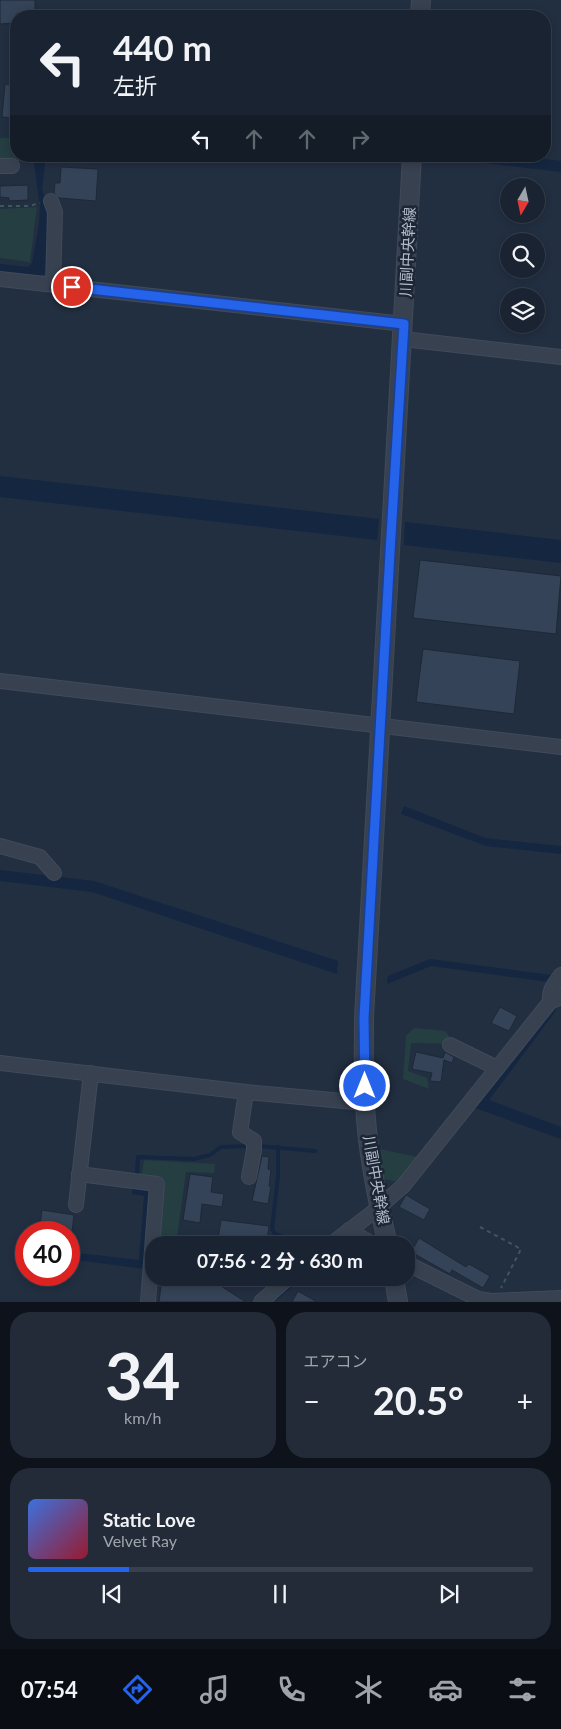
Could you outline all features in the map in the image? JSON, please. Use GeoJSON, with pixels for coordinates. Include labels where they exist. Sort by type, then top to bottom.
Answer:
{"type":"FeatureCollection","features":[{"type":"Feature","properties":{"kind":"street","name":"川副中央幹線"},"geometry":{"type":"LineString","coordinates":[[386,1236],[379,1207],[368,1136],[365,1104],[364,1018],[404,331],[412,162]]}},
{"type":"Feature","properties":{"kind":"street"},"geometry":{"type":"LineString","coordinates":[[45,202],[55,212],[53,285]]}},
{"type":"Feature","properties":{"kind":"street"},"geometry":{"type":"LineString","coordinates":[[0,279],[404,331],[561,357]]}},
{"type":"Feature","properties":{"kind":"street"},"geometry":{"type":"LineString","coordinates":[[0,681],[561,747]]}},
{"type":"Feature","properties":{"kind":"street"},"geometry":{"type":"LineString","coordinates":[[0,846],[40,858],[54,873]]}},
{"type":"Feature","properties":{"kind":"street"},"geometry":{"type":"LineString","coordinates":[[341,1236],[403,1186],[555,999],[550,993],[552,986],[561,975]]}},
{"type":"Feature","properties":{"kind":"street"},"geometry":{"type":"LineString","coordinates":[[450,1045],[497,1068]]}},
{"type":"Feature","properties":{"kind":"street"},"geometry":{"type":"LineString","coordinates":[[0,1063],[365,1104]]}},
{"type":"Feature","properties":{"kind":"street"},"geometry":{"type":"LineString","coordinates":[[76,1205],[91,1073]]}},
{"type":"Feature","properties":{"kind":"street"},"geometry":{"type":"LineString","coordinates":[[246,1092],[240,1132],[254,1146],[249,1177]]}},
{"type":"Feature","properties":{"kind":"street"},"geometry":{"type":"LineString","coordinates":[[79,1174],[157,1184],[154,1236]]}},
{"type":"Feature","properties":{"kind":"street"},"geometry":{"type":"LineString","coordinates":[[349,1230],[359,1236]]}},
{"type":"Feature","properties":{"kind":"street"},"geometry":{"type":"LineString","coordinates":[[415,1268],[478,1299],[491,1301],[561,1298]]}},
{"type":"Feature","properties":{"kind":"street"},"geometry":{"type":"LineString","coordinates":[[148,1302],[150,1286]]}},
{"type":"Feature","properties":{"kind":"street"},"geometry":{"type":"LineString","coordinates":[[262,1302],[279,1286]]}},
{"type":"Feature","properties":{"kind":"street"},"geometry":{"type":"LineString","coordinates":[[395,1286],[398,1302]]}},
{"type":"Feature","properties":{"kind":"path"},"geometry":{"type":"LineString","coordinates":[[0,206],[30,206],[45,202]]}},
{"type":"Feature","properties":{"kind":"path"},"geometry":{"type":"LineString","coordinates":[[480,1227],[521,1249],[501,1288],[504,1300]]}},
{"type":"Feature","properties":{"kind":"green space"},"geometry":{"type":"Polygon","coordinates":[[[0,138],[10,138],[10,162],[0,162],[0,138]]]}},
{"type":"Feature","properties":{"kind":"green space"},"geometry":{"type":"Polygon","coordinates":[[[37,207],[30,262],[0,258],[0,209],[37,207]]]}},
{"type":"Feature","properties":{"kind":"green space"},"geometry":{"type":"Polygon","coordinates":[[[414,1028],[445,1031],[455,1044],[411,1043],[408,1071],[427,1078],[429,1089],[403,1079],[406,1036],[414,1028]]]}},
{"type":"Feature","properties":{"kind":"green space"},"geometry":{"type":"Polygon","coordinates":[[[380,1149],[417,1157],[399,1182],[383,1179],[380,1149]]]}},
{"type":"Feature","properties":{"kind":"green space"},"geometry":{"type":"Polygon","coordinates":[[[144,1160],[215,1164],[214,1173],[186,1172],[177,1236],[160,1236],[157,1223],[162,1181],[141,1177],[144,1160]]]}},
{"type":"Feature","properties":{"kind":"water"},"geometry":{"type":"Polygon","coordinates":[[[551,160],[561,161],[561,172],[477,162],[551,162],[551,160]]]}},
{"type":"Feature","properties":{"kind":"water"},"geometry":{"type":"Polygon","coordinates":[[[34,162],[45,162],[42,189],[48,217],[47,271],[44,275],[29,276],[0,272],[0,264],[28,267],[32,263],[40,207],[34,162]]]}},
{"type":"Feature","properties":{"kind":"water"},"geometry":{"type":"Polygon","coordinates":[[[0,476],[379,519],[377,540],[0,497],[0,476]]]}},
{"type":"Feature","properties":{"kind":"water"},"geometry":{"type":"Polygon","coordinates":[[[405,522],[561,540],[561,563],[404,545],[405,522]]]}},
{"type":"Feature","properties":{"kind":"water"},"geometry":{"type":"Polygon","coordinates":[[[404,806],[485,838],[561,846],[561,854],[486,846],[401,814],[404,806]]]}},
{"type":"Feature","properties":{"kind":"water"},"geometry":{"type":"Polygon","coordinates":[[[0,870],[94,881],[338,961],[337,974],[92,892],[0,881],[0,870]]]}},
{"type":"Feature","properties":{"kind":"water"},"geometry":{"type":"Polygon","coordinates":[[[430,959],[551,975],[549,982],[431,966],[387,984],[388,976],[430,959]]]}},
{"type":"Feature","properties":{"kind":"water"},"geometry":{"type":"Polygon","coordinates":[[[557,1006],[555,1012],[489,1100],[561,1127],[561,1139],[475,1108],[551,1008],[557,1006]]]}},
{"type":"Feature","properties":{"kind":"water"},"geometry":{"type":"Polygon","coordinates":[[[132,1188],[151,1190],[148,1236],[145,1236],[145,1269],[80,1260],[80,1253],[139,1260],[144,1196],[132,1194],[132,1188]]]}},
{"type":"Feature","properties":{"kind":"building"},"geometry":{"type":"Polygon","coordinates":[[[0,0],[35,0],[35,10],[10,10],[10,23],[0,24],[0,0]]]}},
{"type":"Feature","properties":{"kind":"building"},"geometry":{"type":"Polygon","coordinates":[[[5,84],[10,85],[10,118],[2,117],[5,84]]]}},
{"type":"Feature","properties":{"kind":"building"},"geometry":{"type":"Polygon","coordinates":[[[61,167],[98,169],[96,201],[59,198],[54,193],[55,183],[60,183],[61,167]]]}},
{"type":"Feature","properties":{"kind":"building"},"geometry":{"type":"Polygon","coordinates":[[[28,185],[28,200],[9,201],[9,198],[0,197],[0,186],[28,185]]]}},
{"type":"Feature","properties":{"kind":"building"},"geometry":{"type":"Polygon","coordinates":[[[420,560],[561,576],[556,634],[413,618],[420,560]]]}},
{"type":"Feature","properties":{"kind":"building"},"geometry":{"type":"Polygon","coordinates":[[[423,649],[520,661],[514,714],[416,702],[423,649]]]}},
{"type":"Feature","properties":{"kind":"building"},"geometry":{"type":"Polygon","coordinates":[[[500,1007],[517,1016],[509,1031],[491,1023],[500,1007]]]}},
{"type":"Feature","properties":{"kind":"building"},"geometry":{"type":"Polygon","coordinates":[[[416,1052],[443,1058],[445,1052],[454,1057],[452,1063],[444,1060],[441,1082],[430,1081],[432,1073],[412,1069],[416,1052]]]}},
{"type":"Feature","properties":{"kind":"building"},"geometry":{"type":"Polygon","coordinates":[[[262,1156],[269,1157],[268,1169],[271,1170],[268,1204],[252,1201],[262,1156]]]}},
{"type":"Feature","properties":{"kind":"building"},"geometry":{"type":"Polygon","coordinates":[[[190,1174],[213,1177],[211,1192],[224,1194],[222,1207],[202,1204],[200,1223],[183,1220],[190,1174]]]}},
{"type":"Feature","properties":{"kind":"building"},"geometry":{"type":"Polygon","coordinates":[[[406,1195],[430,1209],[424,1220],[399,1207],[406,1195]]]}},
{"type":"Feature","properties":{"kind":"building"},"geometry":{"type":"Polygon","coordinates":[[[42,1210],[74,1215],[73,1221],[40,1221],[42,1210]]]}},
{"type":"Feature","properties":{"kind":"building"},"geometry":{"type":"Polygon","coordinates":[[[221,1220],[269,1226],[268,1236],[218,1236],[221,1220]]]}},
{"type":"Feature","properties":{"kind":"building"},"geometry":{"type":"Polygon","coordinates":[[[419,1238],[466,1267],[469,1264],[490,1276],[483,1288],[452,1270],[450,1274],[415,1254],[415,1245],[419,1238]]]}},
{"type":"Feature","properties":{"kind":"building"},"geometry":{"type":"Polygon","coordinates":[[[161,1286],[221,1286],[246,1302],[159,1302],[161,1286]]]}},
{"type":"Feature","properties":{"kind":"building"},"geometry":{"type":"Polygon","coordinates":[[[298,1291],[317,1302],[292,1302],[298,1291]]]}},
{"type":"Feature","properties":{"kind":"waterway"},"geometry":{"type":"LineString","coordinates":[[137,1174],[138,1157],[194,1159],[210,1155],[221,1147],[251,1146]]}},
{"type":"Feature","properties":{"kind":"waterway"},"geometry":{"type":"LineString","coordinates":[[258,1146],[315,1151]]}},
{"type":"Feature","properties":{"kind":"waterway"},"geometry":{"type":"LineString","coordinates":[[278,1147],[278,1176],[272,1229],[275,1234],[280,1236]]}},
{"type":"Feature","properties":{"kind":"waterway"},"geometry":{"type":"LineString","coordinates":[[276,1298],[290,1286]]}},
{"type":"Feature","properties":{"kind":"route"},"geometry":{"type":"LineString","coordinates":[[72,287],[404,324],[364,1018],[365,1086]]}}]}
